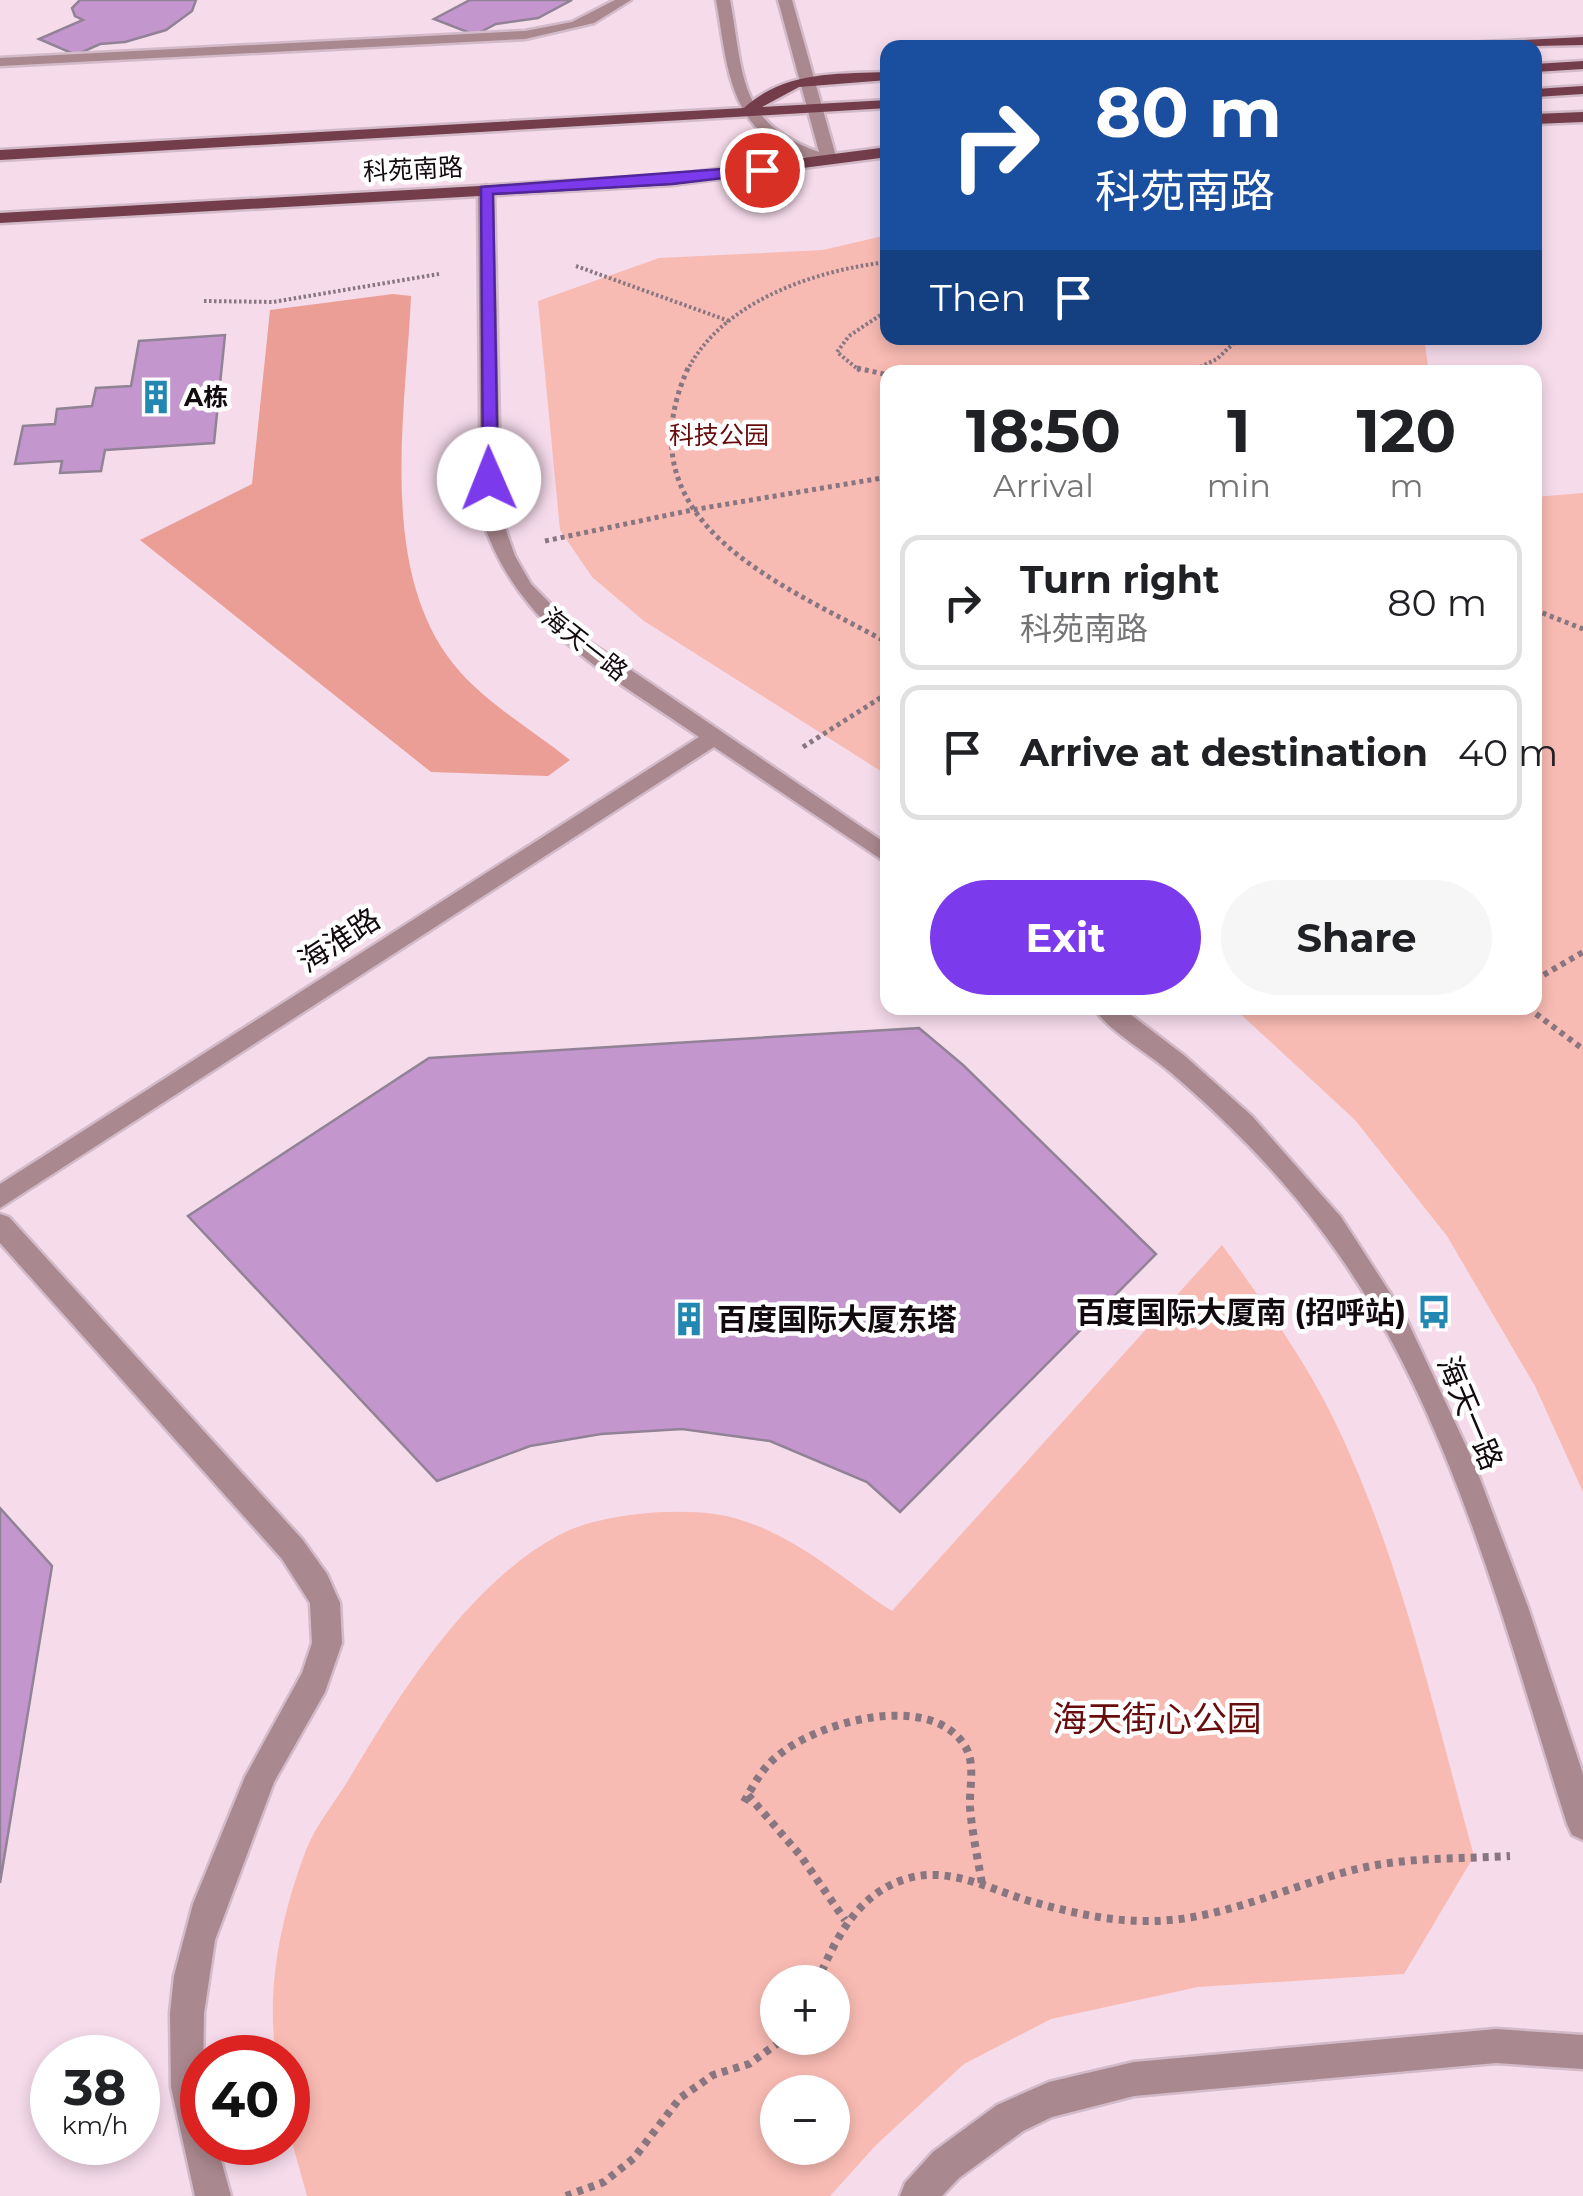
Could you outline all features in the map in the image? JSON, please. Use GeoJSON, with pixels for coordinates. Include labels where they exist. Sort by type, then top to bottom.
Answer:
{"type":"FeatureCollection","features":[{"type":"Feature","properties":{"kind":"main road"},"geometry":{"type":"LineString","coordinates":[[1542,43],[1583,41]]}},
{"type":"Feature","properties":{"kind":"main road"},"geometry":{"type":"LineString","coordinates":[[1542,68],[1583,65]]}},
{"type":"Feature","properties":{"kind":"main road"},"geometry":{"type":"LineString","coordinates":[[748,112],[762,96],[807,80],[880,76]]}},
{"type":"Feature","properties":{"kind":"main road"},"geometry":{"type":"LineString","coordinates":[[1542,93],[1583,90]]}},
{"type":"Feature","properties":{"kind":"main road","name":"科苑南路"},"geometry":{"type":"LineString","coordinates":[[0,155],[880,104]]}},
{"type":"Feature","properties":{"kind":"main road"},"geometry":{"type":"LineString","coordinates":[[1542,119],[1583,117]]}},
{"type":"Feature","properties":{"kind":"main road","name":"科苑南路"},"geometry":{"type":"LineString","coordinates":[[0,218],[688,178],[880,153]]}},
{"type":"Feature","properties":{"kind":"street"},"geometry":{"type":"LineString","coordinates":[[0,62],[525,36],[568,30],[598,18],[624,0]]}},
{"type":"Feature","properties":{"kind":"street"},"geometry":{"type":"LineString","coordinates":[[723,0],[748,112],[767,132],[830,160]]}},
{"type":"Feature","properties":{"kind":"street"},"geometry":{"type":"LineString","coordinates":[[785,0],[830,160]]}},
{"type":"Feature","properties":{"kind":"street","name":"海天一路"},"geometry":{"type":"LineString","coordinates":[[486,190],[492,516],[501,551],[518,584],[553,623],[880,851]]}},
{"type":"Feature","properties":{"kind":"street","name":"海淮路"},"geometry":{"type":"LineString","coordinates":[[0,1197],[713,738]]}},
{"type":"Feature","properties":{"kind":"street","name":"海天一路"},"geometry":{"type":"LineString","coordinates":[[1114,1015],[1194,1081],[1294,1178],[1357,1260],[1416,1367],[1466,1483],[1521,1634],[1583,1824]]}},
{"type":"Feature","properties":{"kind":"street"},"geometry":{"type":"LineString","coordinates":[[0,1225],[292,1549],[316,1582],[329,1620],[324,1657],[308,1697],[263,1771],[209,1906],[189,1984],[184,2065],[196,2145],[212,2196]]}},
{"type":"Feature","properties":{"kind":"street"},"geometry":{"type":"LineString","coordinates":[[918,2196],[946,2166],[1010,2118],[1050,2100],[1134,2078],[1496,2046],[1583,2052]]}},
{"type":"Feature","properties":{"kind":"path"},"geometry":{"type":"LineString","coordinates":[[880,264],[811,279],[767,296],[729,321],[691,362],[669,428],[673,471],[692,510],[752,564],[880,637]]}},
{"type":"Feature","properties":{"kind":"path"},"geometry":{"type":"LineString","coordinates":[[576,266],[729,321]]}},
{"type":"Feature","properties":{"kind":"path"},"geometry":{"type":"LineString","coordinates":[[204,301],[273,302],[439,274]]}},
{"type":"Feature","properties":{"kind":"path"},"geometry":{"type":"LineString","coordinates":[[880,315],[849,336],[837,352],[860,371],[880,373]]}},
{"type":"Feature","properties":{"kind":"path"},"geometry":{"type":"LineString","coordinates":[[1204,365],[1232,345]]}},
{"type":"Feature","properties":{"kind":"path"},"geometry":{"type":"LineString","coordinates":[[540,542],[692,510],[880,478]]}},
{"type":"Feature","properties":{"kind":"path"},"geometry":{"type":"LineString","coordinates":[[1542,613],[1583,629]]}},
{"type":"Feature","properties":{"kind":"path"},"geometry":{"type":"LineString","coordinates":[[802,748],[880,698]]}},
{"type":"Feature","properties":{"kind":"path"},"geometry":{"type":"LineString","coordinates":[[1542,976],[1583,952]]}},
{"type":"Feature","properties":{"kind":"path"},"geometry":{"type":"LineString","coordinates":[[1537,1015],[1583,1049]]}},
{"type":"Feature","properties":{"kind":"path"},"geometry":{"type":"LineString","coordinates":[[845,1920],[810,1865],[746,1799],[778,1755],[832,1727],[898,1715],[940,1722],[958,1736],[968,1751],[970,1808],[982,1885]]}},
{"type":"Feature","properties":{"kind":"path"},"geometry":{"type":"LineString","coordinates":[[825,1965],[845,1920],[872,1894],[902,1879],[930,1872],[956,1875],[1093,1917],[1161,1921],[1232,1906],[1369,1866],[1510,1856]]}},
{"type":"Feature","properties":{"kind":"path"},"geometry":{"type":"LineString","coordinates":[[566,2196],[604,2182],[634,2158],[680,2098],[713,2075],[749,2064],[761,2055]]}},
{"type":"Feature","properties":{"kind":"green space","name":"科技公园"},"geometry":{"type":"Polygon","coordinates":[[[880,237],[880,345],[1425,345],[1428,365],[880,365],[880,771],[644,621],[592,577],[560,530],[538,301],[659,258],[823,250],[880,237]]]}},
{"type":"Feature","properties":{"kind":"green space"},"geometry":{"type":"Polygon","coordinates":[[[1583,493],[1583,1492],[1535,1386],[1447,1236],[1355,1120],[1242,1015],[1542,1015],[1542,496],[1583,493]]]}},
{"type":"Feature","properties":{"kind":"green space","name":"海天街心公园"},"geometry":{"type":"Polygon","coordinates":[[[1222,1245],[1312,1378],[1360,1478],[1415,1638],[1474,1856],[1404,1974],[1198,1987],[1051,2019],[964,2064],[876,2145],[830,2196],[307,2196],[298,2165],[310,2165],[310,2035],[273,2035],[273,2031],[283,1926],[297,1875],[315,1832],[439,1643],[495,1582],[526,1556],[575,1528],[635,1514],[697,1512],[740,1520],[787,1540],[892,1611],[1222,1245]]]}},
{"type":"Feature","properties":{"kind":"shaded area"},"geometry":{"type":"Polygon","coordinates":[[[393,294],[411,296],[402,493],[406,543],[416,591],[434,634],[461,673],[499,708],[570,760],[548,776],[431,772],[140,540],[252,484],[270,310],[393,294]]]}},
{"type":"Feature","properties":{"kind":"building"},"geometry":{"type":"Polygon","coordinates":[[[80,0],[196,0],[192,11],[166,30],[125,42],[100,44],[76,55],[39,39],[83,20],[75,16],[72,8],[80,0]]]}},
{"type":"Feature","properties":{"kind":"building"},"geometry":{"type":"Polygon","coordinates":[[[470,0],[572,0],[538,18],[496,24],[475,35],[434,19],[470,0]]]}},
{"type":"Feature","properties":{"kind":"building","name":"A栋"},"geometry":{"type":"Polygon","coordinates":[[[225,335],[214,443],[105,450],[101,471],[60,473],[62,461],[15,464],[23,426],[55,424],[57,409],[92,406],[96,388],[131,386],[139,341],[225,335]]]}},
{"type":"Feature","properties":{"kind":"building","name":"百度国际大厦东塔"},"geometry":{"type":"Polygon","coordinates":[[[919,1028],[963,1065],[1156,1254],[900,1512],[867,1482],[770,1441],[682,1429],[601,1434],[530,1446],[437,1481],[188,1216],[429,1058],[919,1028]]]}},
{"type":"Feature","properties":{"kind":"building"},"geometry":{"type":"Polygon","coordinates":[[[0,1508],[52,1566],[0,1883],[0,1508]]]}},
{"type":"Feature","properties":{"kind":"place","name":"A栋"},"geometry":{"type":"Point","coordinates":[156,397]}},
{"type":"Feature","properties":{"kind":"place","name":"百度国际大厦南 (招呼站)"},"geometry":{"type":"Point","coordinates":[1434,1312]}},
{"type":"Feature","properties":{"kind":"place","name":"百度国际大厦东塔"},"geometry":{"type":"Point","coordinates":[689,1319]}},
{"type":"Feature","properties":{"kind":"route"},"geometry":{"type":"LineString","coordinates":[[489,479],[486,190],[672,180],[762,170]]}}]}
